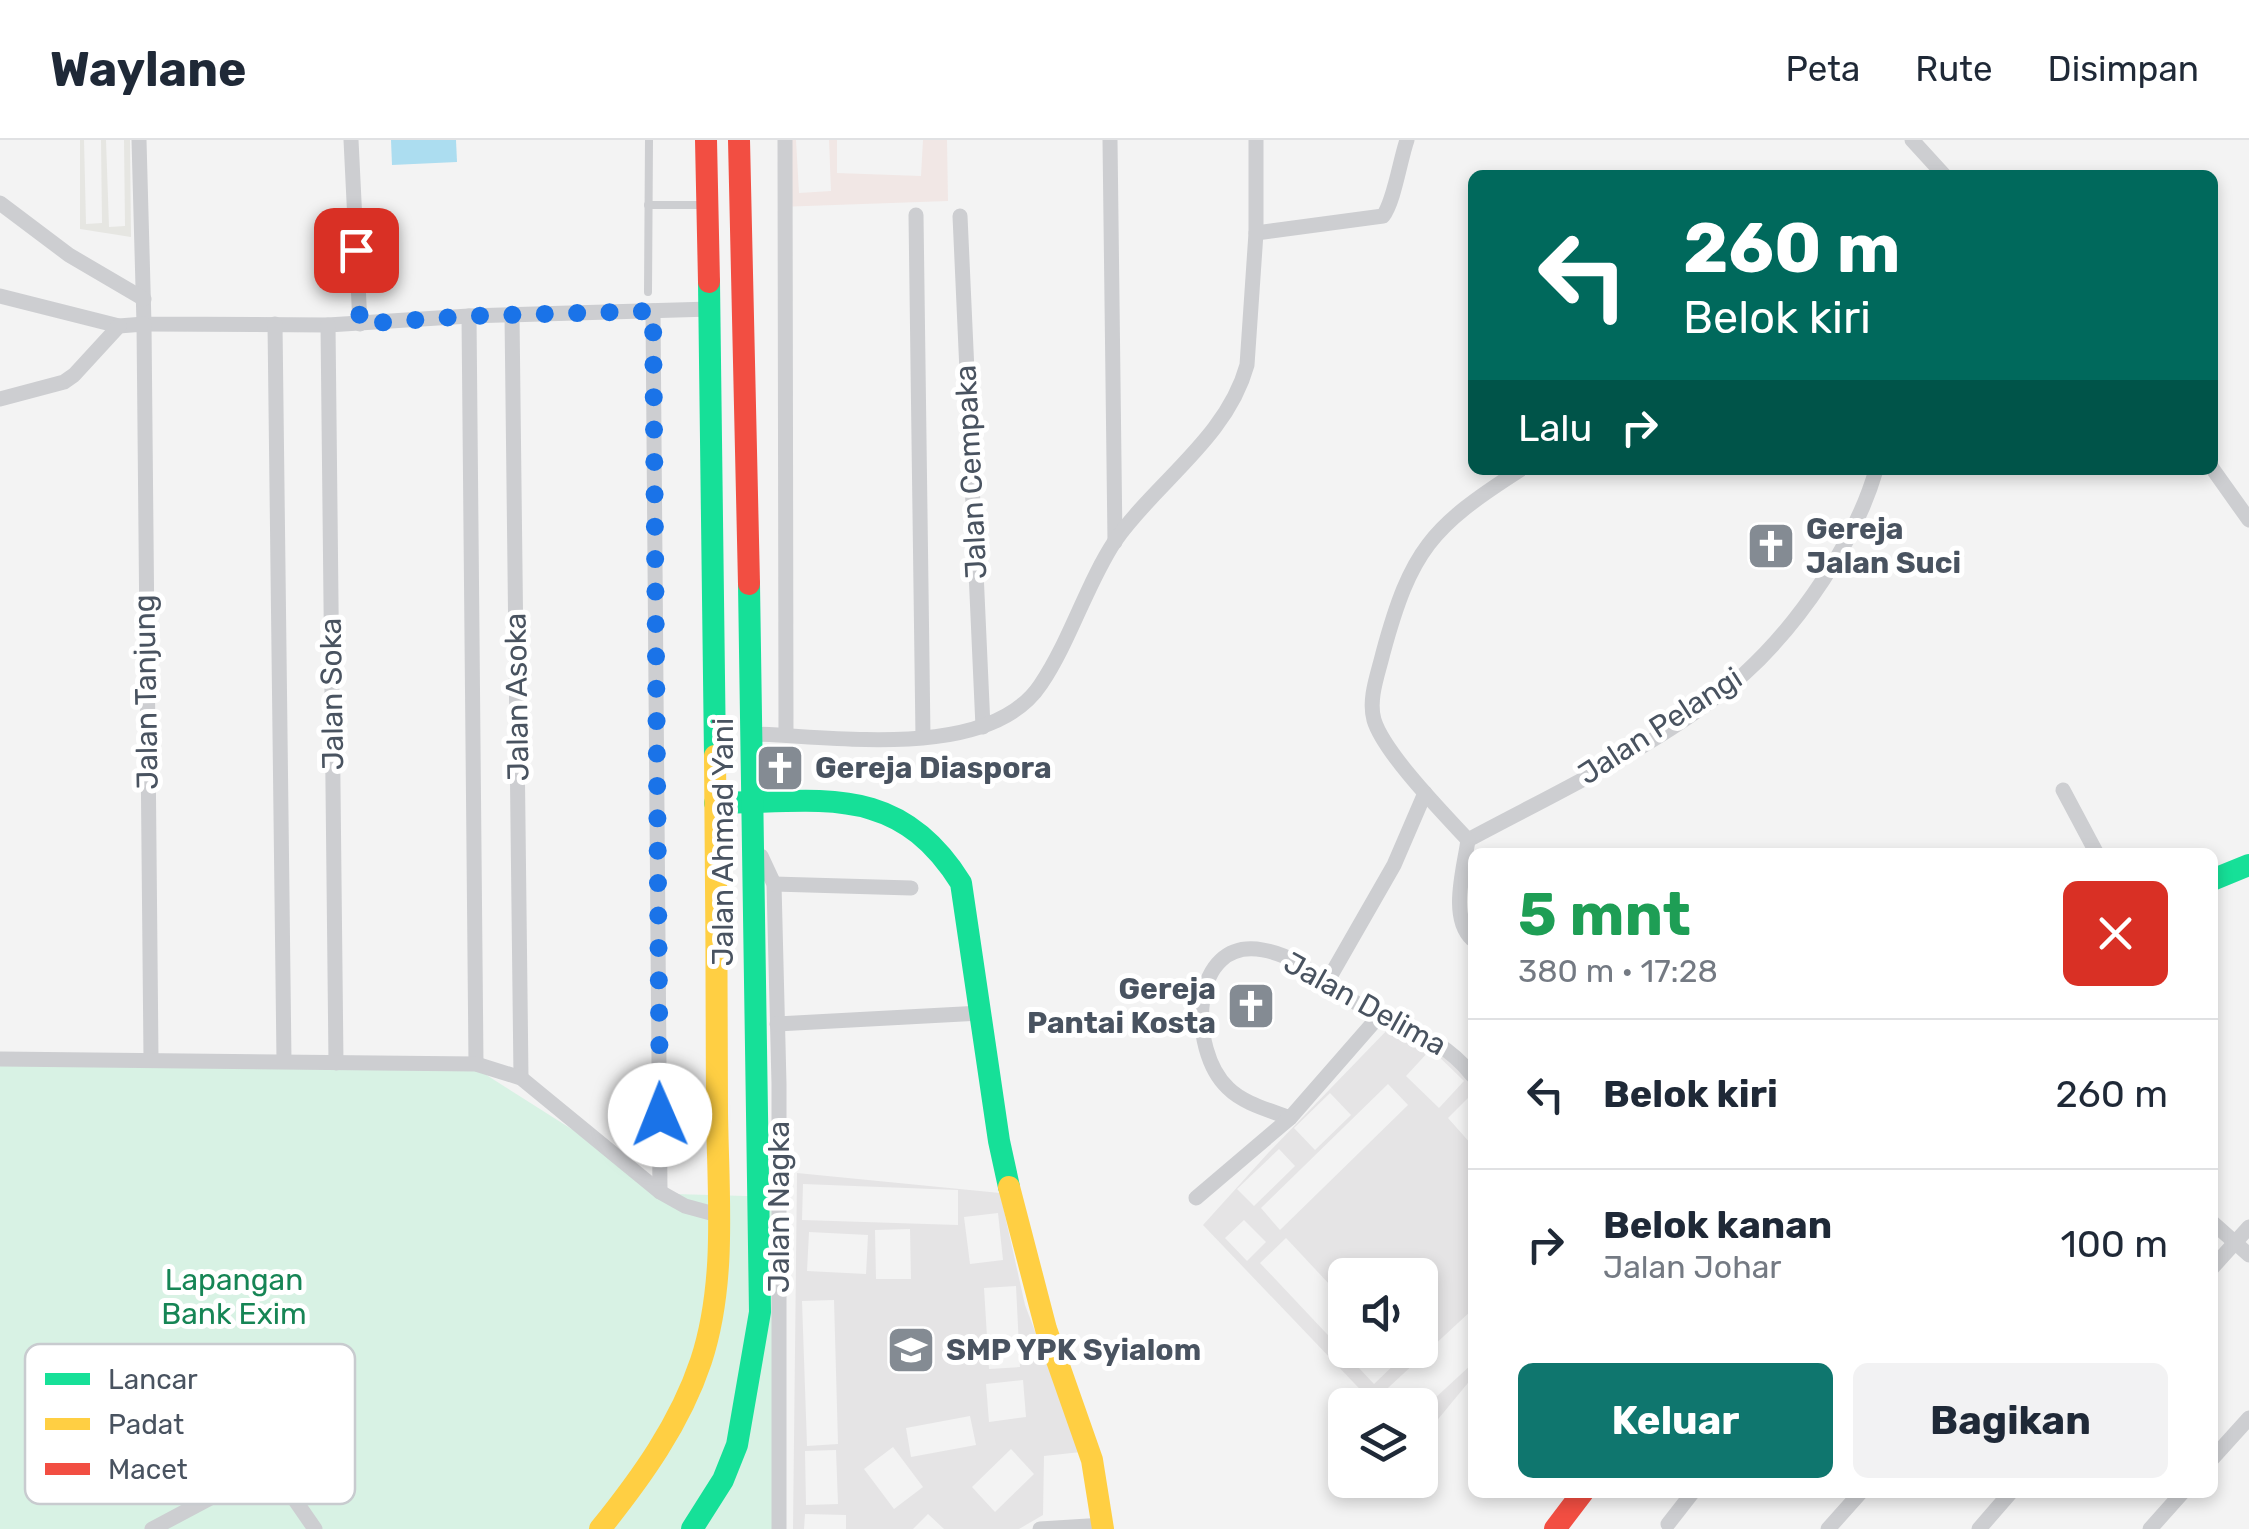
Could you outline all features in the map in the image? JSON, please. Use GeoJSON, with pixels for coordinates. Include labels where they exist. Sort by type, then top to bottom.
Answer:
{"type":"FeatureCollection","features":[{"type":"Feature","properties":{"kind":"main road"},"geometry":{"type":"LineString","coordinates":[[600,1529],[668,1434],[700,1366],[715,1292],[715,803],[706,140]]}},
{"type":"Feature","properties":{"kind":"main road","name":"Jalan Ahmad Yani"},"geometry":{"type":"LineString","coordinates":[[692,1529],[738,1445],[760,1312],[738,140]]}},
{"type":"Feature","properties":{"kind":"main road"},"geometry":{"type":"LineString","coordinates":[[715,803],[834,800],[860,804],[900,823],[936,848],[955,872],[964,892],[1000,1141],[1016,1221],[1046,1328],[1092,1460],[1104,1527]]}},
{"type":"Feature","properties":{"kind":"main road"},"geometry":{"type":"LineString","coordinates":[[2218,878],[2249,865]]}},
{"type":"Feature","properties":{"kind":"main road"},"geometry":{"type":"LineString","coordinates":[[1555,1529],[1578,1498]]}},
{"type":"Feature","properties":{"kind":"street","name":"Jalan Tanjung"},"geometry":{"type":"LineString","coordinates":[[139,140],[151,1060]]}},
{"type":"Feature","properties":{"kind":"street"},"geometry":{"type":"LineString","coordinates":[[352,140],[360,324]]}},
{"type":"Feature","properties":{"kind":"street"},"geometry":{"type":"LineString","coordinates":[[785,140],[786,735]]}},
{"type":"Feature","properties":{"kind":"street"},"geometry":{"type":"LineString","coordinates":[[1110,140],[1115,542]]}},
{"type":"Feature","properties":{"kind":"street"},"geometry":{"type":"LineString","coordinates":[[752,734],[923,737],[982,727],[1008,716],[1040,686],[1115,542],[1196,448],[1231,404],[1242,383],[1247,365],[1256,234],[1256,140]]}},
{"type":"Feature","properties":{"kind":"street"},"geometry":{"type":"LineString","coordinates":[[1256,234],[1382,216],[1388,210],[1396,169],[1407,140]]}},
{"type":"Feature","properties":{"kind":"street"},"geometry":{"type":"LineString","coordinates":[[1912,140],[1939,170]]}},
{"type":"Feature","properties":{"kind":"street"},"geometry":{"type":"LineString","coordinates":[[0,203],[69,255],[144,299]]}},
{"type":"Feature","properties":{"kind":"street"},"geometry":{"type":"LineString","coordinates":[[916,214],[923,737]]}},
{"type":"Feature","properties":{"kind":"street","name":"Jalan Cempaka"},"geometry":{"type":"LineString","coordinates":[[960,216],[982,727]]}},
{"type":"Feature","properties":{"kind":"street"},"geometry":{"type":"LineString","coordinates":[[0,296],[119,326],[328,325],[468,316],[711,309]]}},
{"type":"Feature","properties":{"kind":"street"},"geometry":{"type":"LineString","coordinates":[[653,311],[660,1192]]}},
{"type":"Feature","properties":{"kind":"street","name":"Jalan Asoka"},"geometry":{"type":"LineString","coordinates":[[512,315],[521,1078]]}},
{"type":"Feature","properties":{"kind":"street"},"geometry":{"type":"LineString","coordinates":[[468,316],[476,1064]]}},
{"type":"Feature","properties":{"kind":"street"},"geometry":{"type":"LineString","coordinates":[[275,324],[284,1061]]}},
{"type":"Feature","properties":{"kind":"street","name":"Jalan Soka"},"geometry":{"type":"LineString","coordinates":[[328,325],[336,1063]]}},
{"type":"Feature","properties":{"kind":"street"},"geometry":{"type":"LineString","coordinates":[[0,399],[74,376],[119,326]]}},
{"type":"Feature","properties":{"kind":"street"},"geometry":{"type":"LineString","coordinates":[[1468,933],[1461,910],[1468,840],[1383,738],[1373,716],[1376,678],[1410,571],[1442,525],[1513,475]]}},
{"type":"Feature","properties":{"kind":"street","name":"Jalan Pelangi"},"geometry":{"type":"LineString","coordinates":[[1468,840],[1619,760],[1744,674],[1791,620],[1852,536],[1875,475]]}},
{"type":"Feature","properties":{"kind":"street"},"geometry":{"type":"LineString","coordinates":[[2217,475],[2249,520]]}},
{"type":"Feature","properties":{"kind":"street"},"geometry":{"type":"LineString","coordinates":[[2063,790],[2094,848]]}},
{"type":"Feature","properties":{"kind":"street"},"geometry":{"type":"LineString","coordinates":[[1327,982],[1394,865],[1425,793]]}},
{"type":"Feature","properties":{"kind":"street"},"geometry":{"type":"LineString","coordinates":[[752,838],[774,884],[911,888]]}},
{"type":"Feature","properties":{"kind":"street","name":"Jalan Nagka"},"geometry":{"type":"LineString","coordinates":[[774,884],[780,1529]]}},
{"type":"Feature","properties":{"kind":"street","name":"Jalan Delima"},"geometry":{"type":"LineString","coordinates":[[1290,1118],[1226,1087],[1214,1072],[1202,1040],[1203,995],[1216,968],[1239,950],[1252,948],[1290,959],[1380,1015],[1443,1045],[1468,1070]]}},
{"type":"Feature","properties":{"kind":"street"},"geometry":{"type":"LineString","coordinates":[[777,1024],[981,1012]]}},
{"type":"Feature","properties":{"kind":"street"},"geometry":{"type":"LineString","coordinates":[[1196,1198],[1290,1118],[1380,1015]]}},
{"type":"Feature","properties":{"kind":"street"},"geometry":{"type":"LineString","coordinates":[[0,1060],[476,1064],[521,1078],[660,1192],[685,1206],[718,1215]]}},
{"type":"Feature","properties":{"kind":"street"},"geometry":{"type":"LineString","coordinates":[[2218,1227],[2249,1255]]}},
{"type":"Feature","properties":{"kind":"street"},"geometry":{"type":"LineString","coordinates":[[2218,1262],[2249,1227]]}},
{"type":"Feature","properties":{"kind":"street"},"geometry":{"type":"LineString","coordinates":[[2218,1452],[2249,1418]]}},
{"type":"Feature","properties":{"kind":"street"},"geometry":{"type":"LineString","coordinates":[[1668,1524],[1688,1498]]}},
{"type":"Feature","properties":{"kind":"street"},"geometry":{"type":"LineString","coordinates":[[1828,1529],[1855,1498]]}},
{"type":"Feature","properties":{"kind":"street"},"geometry":{"type":"LineString","coordinates":[[1979,1529],[2006,1498]]}},
{"type":"Feature","properties":{"kind":"street"},"geometry":{"type":"LineString","coordinates":[[2150,1529],[2177,1498]]}},
{"type":"Feature","properties":{"kind":"street"},"geometry":{"type":"LineString","coordinates":[[152,1529],[199,1504]]}},
{"type":"Feature","properties":{"kind":"street"},"geometry":{"type":"LineString","coordinates":[[297,1504],[315,1529]]}},
{"type":"Feature","properties":{"kind":"street"},"geometry":{"type":"LineString","coordinates":[[1040,1529],[1104,1527]]}},
{"type":"Feature","properties":{"kind":"lane"},"geometry":{"type":"LineString","coordinates":[[648,292],[649,140]]}},
{"type":"Feature","properties":{"kind":"lane"},"geometry":{"type":"LineString","coordinates":[[648,205],[708,204]]}},
{"type":"Feature","properties":{"kind":"shaded area"},"geometry":{"type":"Polygon","coordinates":[[[80,140],[84,140],[86,224],[102,223],[101,140],[106,140],[109,227],[125,226],[124,140],[130,140],[131,237],[80,229],[80,140]]]}},
{"type":"Feature","properties":{"kind":"shaded area"},"geometry":{"type":"Polygon","coordinates":[[[778,140],[796,140],[799,193],[831,191],[829,140],[837,140],[837,173],[921,176],[923,140],[947,140],[948,201],[778,207],[778,140]]]}},
{"type":"Feature","properties":{"kind":"shaded area"},"geometry":{"type":"Polygon","coordinates":[[[1390,1027],[1439,1046],[1468,1077],[1468,1098],[1448,1118],[1468,1140],[1468,1314],[1438,1342],[1438,1258],[1328,1258],[1328,1283],[1286,1238],[1260,1263],[1328,1335],[1328,1356],[1203,1225],[1269,1152],[1390,1027]],[[1431,1049],[1406,1076],[1439,1108],[1464,1081],[1431,1049]],[[1388,1084],[1261,1208],[1280,1230],[1408,1105],[1388,1084]],[[1330,1093],[1294,1128],[1315,1150],[1351,1115],[1330,1093]],[[1279,1149],[1237,1189],[1254,1206],[1295,1166],[1279,1149]],[[1244,1220],[1225,1238],[1247,1261],[1266,1242],[1244,1220]]]}},
{"type":"Feature","properties":{"kind":"shaded area","name":"SMP YPK Syialom"},"geometry":{"type":"Polygon","coordinates":[[[797,1173],[1000,1193],[1025,1305],[1081,1452],[1044,1456],[1043,1515],[1019,1529],[944,1529],[928,1514],[913,1529],[846,1529],[846,1515],[805,1514],[804,1529],[793,1529],[797,1173]],[[803,1184],[802,1220],[958,1225],[958,1190],[803,1184]],[[998,1213],[964,1217],[970,1264],[1003,1260],[998,1213]],[[910,1229],[875,1230],[876,1279],[911,1279],[910,1229]],[[809,1232],[807,1271],[866,1274],[868,1235],[809,1232]],[[1016,1286],[984,1288],[989,1369],[1020,1367],[1016,1286]],[[834,1300],[802,1301],[807,1446],[838,1444],[834,1300]],[[1023,1380],[986,1384],[989,1422],[1026,1417],[1023,1380]],[[970,1416],[906,1428],[911,1457],[976,1445],[970,1416]],[[893,1447],[864,1469],[894,1509],[923,1487],[893,1447]],[[1011,1449],[972,1487],[995,1512],[1034,1474],[1011,1449]],[[836,1450],[805,1451],[806,1505],[838,1504],[836,1450]]]}},
{"type":"Feature","properties":{"kind":"shaded area"},"geometry":{"type":"Polygon","coordinates":[[[1340,1368],[1359,1368],[1374,1384],[1391,1368],[1409,1368],[1388,1388],[1359,1388],[1340,1368]]]}},
{"type":"Feature","properties":{"kind":"shaded area"},"geometry":{"type":"Polygon","coordinates":[[[1468,1368],[1468,1383],[1438,1419],[1438,1395],[1468,1368]]]}},
{"type":"Feature","properties":{"kind":"green space","name":"Lapangan Bank Exim"},"geometry":{"type":"Polygon","coordinates":[[[0,1062],[477,1069],[674,1194],[782,1197],[773,1529],[0,1529],[0,1062]]]}},
{"type":"Feature","properties":{"kind":"water"},"geometry":{"type":"Polygon","coordinates":[[[391,140],[456,140],[457,162],[392,165],[391,140]]]}},
{"type":"Feature","properties":{"kind":"traffic: fast"},"geometry":{"type":"LineString","coordinates":[[709,282],[715,756]]}},
{"type":"Feature","properties":{"kind":"traffic: fast"},"geometry":{"type":"LineString","coordinates":[[692,1529],[723,1480],[737,1445],[760,1312],[749,584]]}},
{"type":"Feature","properties":{"kind":"traffic: fast"},"geometry":{"type":"LineString","coordinates":[[715,803],[852,804],[882,812],[910,827],[936,850],[961,883],[1009,1187]]}},
{"type":"Feature","properties":{"kind":"traffic: fast"},"geometry":{"type":"LineString","coordinates":[[2218,878],[2249,865]]}},
{"type":"Feature","properties":{"kind":"traffic: slow"},"geometry":{"type":"LineString","coordinates":[[600,1529],[644,1470],[682,1407],[701,1361],[715,1300],[719,1206],[715,756]]}},
{"type":"Feature","properties":{"kind":"traffic: slow"},"geometry":{"type":"LineString","coordinates":[[1009,1187],[1046,1329],[1092,1460],[1103,1529]]}},
{"type":"Feature","properties":{"kind":"traffic: jam"},"geometry":{"type":"LineString","coordinates":[[706,140],[709,282]]}},
{"type":"Feature","properties":{"kind":"traffic: jam"},"geometry":{"type":"LineString","coordinates":[[739,140],[749,584]]}},
{"type":"Feature","properties":{"kind":"traffic: jam"},"geometry":{"type":"LineString","coordinates":[[1555,1529],[1578,1498]]}},
{"type":"Feature","properties":{"kind":"place","name":"Gereja Jalan Suci"},"geometry":{"type":"Point","coordinates":[1771,546]}},
{"type":"Feature","properties":{"kind":"place","name":"Gereja Diaspora"},"geometry":{"type":"Point","coordinates":[780,768]}},
{"type":"Feature","properties":{"kind":"place","name":"Gereja Pantai Kosta"},"geometry":{"type":"Point","coordinates":[1251,1006]}},
{"type":"Feature","properties":{"kind":"place","name":"SMP YPK Syialom"},"geometry":{"type":"Point","coordinates":[911,1350]}},
{"type":"Feature","properties":{"kind":"route"},"geometry":{"type":"LineString","coordinates":[[356,250],[360,324],[468,316],[653,311],[660,1115]]}}]}
